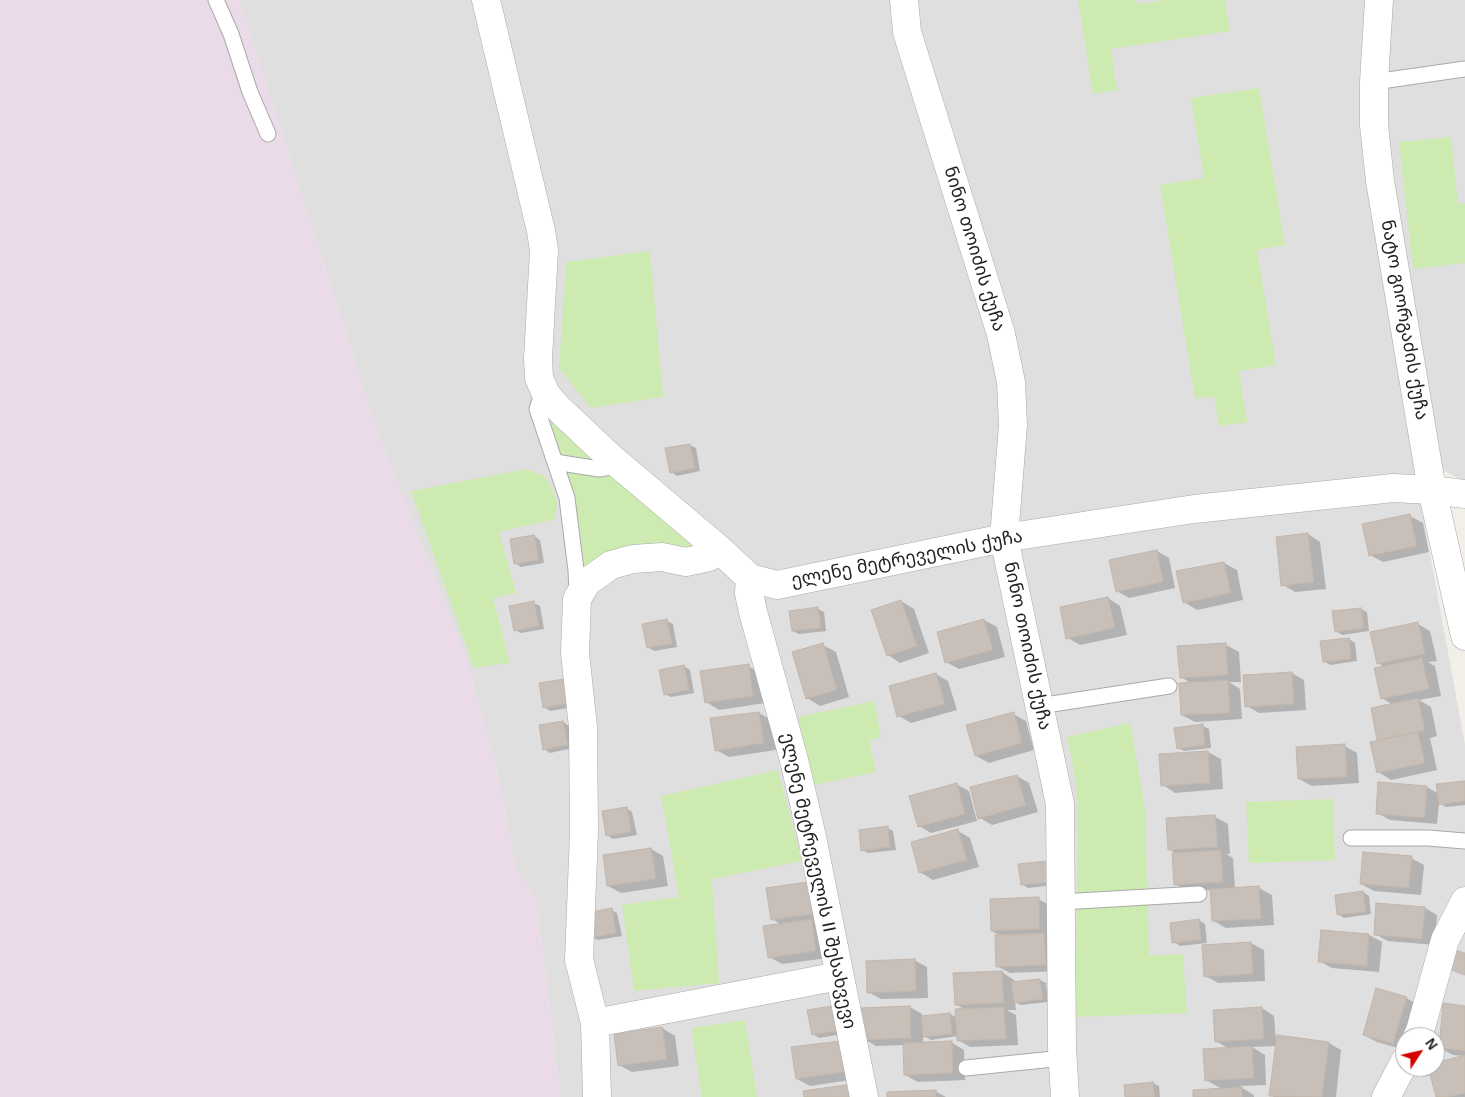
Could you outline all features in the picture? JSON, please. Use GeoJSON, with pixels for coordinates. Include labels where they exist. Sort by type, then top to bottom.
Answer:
{"type":"FeatureCollection","features":[{"type":"Feature","properties":{"kind":"street"},"geometry":{"type":"LineString","coordinates":[[486,0],[544,250],[538,359],[539,378],[546,394]]}},
{"type":"Feature","properties":{"kind":"street","name":"ნინო თოიძის ქუჩა"},"geometry":{"type":"LineString","coordinates":[[904,0],[907,32],[1001,334],[1011,382],[1013,425],[1004,538],[1060,804],[1065,1097]]}},
{"type":"Feature","properties":{"kind":"street","name":"ნატო გიორგაძის ქუჩა"},"geometry":{"type":"LineString","coordinates":[[1379,0],[1374,82],[1374,124],[1380,181],[1432,490],[1465,636]]}},
{"type":"Feature","properties":{"kind":"street","name":"ელენე მეტრეველის ქუჩა"},"geometry":{"type":"LineString","coordinates":[[546,394],[556,407],[617,463],[720,550],[750,578],[777,586],[1004,538],[1194,509],[1393,488],[1465,494]]}},
{"type":"Feature","properties":{"kind":"street"},"geometry":{"type":"LineString","coordinates":[[597,1097],[596,1023],[579,960],[584,832],[583,727],[575,653],[577,599],[587,582],[611,565],[633,559],[662,557],[686,562],[710,557],[720,550]]}},
{"type":"Feature","properties":{"kind":"street","name":"ელენე მეტრეველის II შესახვევი"},"geometry":{"type":"LineString","coordinates":[[750,578],[749,593],[794,760],[812,837],[864,1097]]}},
{"type":"Feature","properties":{"kind":"street"},"geometry":{"type":"LineString","coordinates":[[1421,1027],[1445,940],[1465,901]]}},
{"type":"Feature","properties":{"kind":"street"},"geometry":{"type":"LineString","coordinates":[[596,1023],[839,976]]}},
{"type":"Feature","properties":{"kind":"street"},"geometry":{"type":"LineString","coordinates":[[1386,1097],[1397,1077]]}},
{"type":"Feature","properties":{"kind":"lane"},"geometry":{"type":"LineString","coordinates":[[216,0],[250,92],[268,134]]}},
{"type":"Feature","properties":{"kind":"lane"},"geometry":{"type":"LineString","coordinates":[[1374,82],[1465,69]]}},
{"type":"Feature","properties":{"kind":"lane"},"geometry":{"type":"LineString","coordinates":[[546,394],[540,400],[536,409],[567,498],[576,570],[577,599]]}},
{"type":"Feature","properties":{"kind":"lane"},"geometry":{"type":"LineString","coordinates":[[555,462],[598,469],[611,467],[617,463]]}},
{"type":"Feature","properties":{"kind":"lane"},"geometry":{"type":"LineString","coordinates":[[1039,706],[1169,686]]}},
{"type":"Feature","properties":{"kind":"lane"},"geometry":{"type":"LineString","coordinates":[[1351,838],[1428,838],[1465,841]]}},
{"type":"Feature","properties":{"kind":"lane"},"geometry":{"type":"LineString","coordinates":[[1061,902],[1199,894]]}},
{"type":"Feature","properties":{"kind":"lane"},"geometry":{"type":"LineString","coordinates":[[966,1068],[1063,1058]]}},
{"type":"Feature","properties":{"kind":"shaded area"},"geometry":{"type":"Polygon","coordinates":[[[0,0],[239,0],[378,434],[466,658],[498,775],[516,870],[535,898],[560,1097],[0,1097],[0,0]]]}},
{"type":"Feature","properties":{"kind":"shaded area"},"geometry":{"type":"Polygon","coordinates":[[[239,0],[1465,0],[1465,480],[1461,480],[1441,469],[1415,472],[1465,745],[1465,1097],[560,1097],[535,898],[516,870],[498,775],[466,658],[378,434],[239,0]]]}},
{"type":"Feature","properties":{"kind":"green space"},"geometry":{"type":"Polygon","coordinates":[[[1078,0],[1136,0],[1137,4],[1165,0],[1225,0],[1230,31],[1111,49],[1117,90],[1093,94],[1078,0]]]}},
{"type":"Feature","properties":{"kind":"green space"},"geometry":{"type":"Polygon","coordinates":[[[1259,88],[1285,245],[1257,250],[1276,365],[1239,371],[1247,422],[1219,426],[1214,396],[1195,399],[1160,185],[1204,178],[1191,98],[1259,88]]]}},
{"type":"Feature","properties":{"kind":"green space"},"geometry":{"type":"Polygon","coordinates":[[[1451,137],[1458,204],[1465,203],[1465,263],[1413,269],[1399,142],[1451,137]]]}},
{"type":"Feature","properties":{"kind":"green space"},"geometry":{"type":"Polygon","coordinates":[[[650,251],[663,397],[591,408],[559,368],[566,262],[650,251]]]}},
{"type":"Feature","properties":{"kind":"green space"},"geometry":{"type":"Polygon","coordinates":[[[552,418],[696,542],[694,551],[585,569],[570,481],[551,425],[552,418]]]}},
{"type":"Feature","properties":{"kind":"green space"},"geometry":{"type":"Polygon","coordinates":[[[527,469],[544,476],[552,489],[557,502],[555,519],[499,532],[516,593],[493,598],[510,663],[474,668],[411,491],[527,469]]]}},
{"type":"Feature","properties":{"kind":"green space"},"geometry":{"type":"Polygon","coordinates":[[[874,701],[881,737],[869,740],[876,772],[813,785],[798,717],[874,701]]]}},
{"type":"Feature","properties":{"kind":"green space"},"geometry":{"type":"Polygon","coordinates":[[[1130,723],[1145,808],[1149,956],[1183,954],[1187,1013],[1075,1017],[1078,830],[1076,782],[1067,737],[1130,723]]]}},
{"type":"Feature","properties":{"kind":"green space"},"geometry":{"type":"Polygon","coordinates":[[[778,770],[802,861],[712,879],[719,983],[634,991],[622,905],[679,897],[661,796],[778,770]]]}},
{"type":"Feature","properties":{"kind":"green space"},"geometry":{"type":"Polygon","coordinates":[[[1333,799],[1335,860],[1249,863],[1246,802],[1333,799]]]}},
{"type":"Feature","properties":{"kind":"green space"},"geometry":{"type":"Polygon","coordinates":[[[745,1020],[757,1097],[702,1097],[691,1028],[745,1020]]]}},
{"type":"Feature","properties":{"kind":"building"},"geometry":{"type":"Polygon","coordinates":[[[690,444],[695,468],[670,473],[665,448],[690,444]]]}},
{"type":"Feature","properties":{"kind":"building"},"geometry":{"type":"Polygon","coordinates":[[[1410,514],[1417,546],[1369,556],[1362,524],[1410,514]]]}},
{"type":"Feature","properties":{"kind":"building"},"geometry":{"type":"Polygon","coordinates":[[[1308,533],[1314,582],[1281,586],[1276,537],[1308,533]]]}},
{"type":"Feature","properties":{"kind":"building"},"geometry":{"type":"Polygon","coordinates":[[[534,535],[539,560],[514,564],[510,539],[534,535]]]}},
{"type":"Feature","properties":{"kind":"building"},"geometry":{"type":"Polygon","coordinates":[[[1157,550],[1163,582],[1116,592],[1109,560],[1157,550]]]}},
{"type":"Feature","properties":{"kind":"building"},"geometry":{"type":"Polygon","coordinates":[[[1224,562],[1231,593],[1183,603],[1176,571],[1224,562]]]}},
{"type":"Feature","properties":{"kind":"building"},"geometry":{"type":"Polygon","coordinates":[[[1108,597],[1115,628],[1066,639],[1060,607],[1108,597]]]}},
{"type":"Feature","properties":{"kind":"building"},"geometry":{"type":"Polygon","coordinates":[[[901,600],[917,646],[887,656],[871,610],[901,600]]]}},
{"type":"Feature","properties":{"kind":"building"},"geometry":{"type":"Polygon","coordinates":[[[534,601],[539,626],[514,631],[509,606],[534,601]]]}},
{"type":"Feature","properties":{"kind":"building"},"geometry":{"type":"Polygon","coordinates":[[[818,607],[821,628],[792,631],[789,611],[818,607]]]}},
{"type":"Feature","properties":{"kind":"building"},"geometry":{"type":"Polygon","coordinates":[[[1361,608],[1364,628],[1335,632],[1332,611],[1361,608]]]}},
{"type":"Feature","properties":{"kind":"building"},"geometry":{"type":"Polygon","coordinates":[[[667,619],[672,644],[647,648],[642,624],[667,619]]]}},
{"type":"Feature","properties":{"kind":"building"},"geometry":{"type":"Polygon","coordinates":[[[984,619],[993,650],[945,663],[937,632],[984,619]]]}},
{"type":"Feature","properties":{"kind":"building"},"geometry":{"type":"Polygon","coordinates":[[[1418,622],[1425,654],[1377,664],[1370,632],[1418,622]]]}},
{"type":"Feature","properties":{"kind":"building"},"geometry":{"type":"Polygon","coordinates":[[[1349,638],[1351,659],[1323,662],[1320,641],[1349,638]]]}},
{"type":"Feature","properties":{"kind":"building"},"geometry":{"type":"Polygon","coordinates":[[[823,643],[837,690],[806,699],[792,652],[823,643]]]}},
{"type":"Feature","properties":{"kind":"building"},"geometry":{"type":"Polygon","coordinates":[[[1226,643],[1228,675],[1180,678],[1177,646],[1226,643]]]}},
{"type":"Feature","properties":{"kind":"building"},"geometry":{"type":"Polygon","coordinates":[[[1422,658],[1429,689],[1381,699],[1374,668],[1422,658]]]}},
{"type":"Feature","properties":{"kind":"building"},"geometry":{"type":"Polygon","coordinates":[[[749,664],[753,696],[705,703],[700,671],[749,664]]]}},
{"type":"Feature","properties":{"kind":"building"},"geometry":{"type":"Polygon","coordinates":[[[684,665],[689,690],[664,695],[659,670],[684,665]]]}},
{"type":"Feature","properties":{"kind":"building"},"geometry":{"type":"Polygon","coordinates":[[[1292,672],[1294,704],[1245,707],[1243,675],[1292,672]]]}},
{"type":"Feature","properties":{"kind":"building"},"geometry":{"type":"Polygon","coordinates":[[[936,673],[945,704],[897,717],[889,686],[936,673]]]}},
{"type":"Feature","properties":{"kind":"building"},"geometry":{"type":"Polygon","coordinates":[[[564,679],[568,704],[543,708],[539,683],[564,679]]]}},
{"type":"Feature","properties":{"kind":"building"},"geometry":{"type":"Polygon","coordinates":[[[1228,680],[1230,713],[1181,715],[1179,683],[1228,680]]]}},
{"type":"Feature","properties":{"kind":"building"},"geometry":{"type":"Polygon","coordinates":[[[1418,698],[1425,730],[1377,740],[1371,708],[1418,698]]]}},
{"type":"Feature","properties":{"kind":"building"},"geometry":{"type":"Polygon","coordinates":[[[759,712],[764,743],[715,751],[710,718],[759,712]]]}},
{"type":"Feature","properties":{"kind":"building"},"geometry":{"type":"Polygon","coordinates":[[[1014,712],[1022,743],[975,756],[966,725],[1014,712]]]}},
{"type":"Feature","properties":{"kind":"building"},"geometry":{"type":"Polygon","coordinates":[[[563,721],[568,745],[543,750],[539,725],[563,721]]]}},
{"type":"Feature","properties":{"kind":"building"},"geometry":{"type":"Polygon","coordinates":[[[1203,724],[1205,745],[1177,749],[1174,728],[1203,724]]]}},
{"type":"Feature","properties":{"kind":"building"},"geometry":{"type":"Polygon","coordinates":[[[1418,732],[1425,763],[1377,773],[1370,742],[1418,732]]]}},
{"type":"Feature","properties":{"kind":"building"},"geometry":{"type":"Polygon","coordinates":[[[1345,744],[1347,777],[1298,779],[1296,747],[1345,744]]]}},
{"type":"Feature","properties":{"kind":"building"},"geometry":{"type":"Polygon","coordinates":[[[1208,751],[1210,783],[1161,786],[1159,754],[1208,751]]]}},
{"type":"Feature","properties":{"kind":"building"},"geometry":{"type":"Polygon","coordinates":[[[1017,775],[1026,805],[978,819],[970,787],[1017,775]]]}},
{"type":"Feature","properties":{"kind":"building"},"geometry":{"type":"Polygon","coordinates":[[[1465,781],[1465,801],[1439,805],[1436,784],[1465,781]]]}},
{"type":"Feature","properties":{"kind":"building"},"geometry":{"type":"Polygon","coordinates":[[[1378,782],[1427,786],[1425,818],[1376,814],[1378,782]]]}},
{"type":"Feature","properties":{"kind":"building"},"geometry":{"type":"Polygon","coordinates":[[[957,783],[965,814],[918,827],[909,796],[957,783]]]}},
{"type":"Feature","properties":{"kind":"building"},"geometry":{"type":"Polygon","coordinates":[[[627,807],[631,832],[606,836],[602,811],[627,807]]]}},
{"type":"Feature","properties":{"kind":"building"},"geometry":{"type":"Polygon","coordinates":[[[1215,815],[1218,847],[1168,850],[1166,818],[1215,815]]]}},
{"type":"Feature","properties":{"kind":"building"},"geometry":{"type":"Polygon","coordinates":[[[888,826],[890,847],[861,851],[859,830],[888,826]]]}},
{"type":"Feature","properties":{"kind":"building"},"geometry":{"type":"Polygon","coordinates":[[[958,829],[967,860],[919,873],[911,842],[958,829]]]}},
{"type":"Feature","properties":{"kind":"building"},"geometry":{"type":"Polygon","coordinates":[[[651,848],[656,879],[607,886],[603,855],[651,848]]]}},
{"type":"Feature","properties":{"kind":"building"},"geometry":{"type":"Polygon","coordinates":[[[1221,850],[1223,882],[1174,885],[1172,853],[1221,850]]]}},
{"type":"Feature","properties":{"kind":"building"},"geometry":{"type":"Polygon","coordinates":[[[1363,852],[1412,856],[1409,888],[1360,884],[1363,852]]]}},
{"type":"Feature","properties":{"kind":"building"},"geometry":{"type":"Polygon","coordinates":[[[1047,861],[1050,882],[1021,885],[1018,864],[1047,861]]]}},
{"type":"Feature","properties":{"kind":"building"},"geometry":{"type":"Polygon","coordinates":[[[815,881],[819,913],[771,920],[766,888],[815,881]]]}},
{"type":"Feature","properties":{"kind":"building"},"geometry":{"type":"Polygon","coordinates":[[[1259,886],[1261,919],[1212,921],[1210,889],[1259,886]]]}},
{"type":"Feature","properties":{"kind":"building"},"geometry":{"type":"Polygon","coordinates":[[[1363,891],[1366,912],[1337,915],[1335,895],[1363,891]]]}},
{"type":"Feature","properties":{"kind":"building"},"geometry":{"type":"Polygon","coordinates":[[[1039,897],[1040,929],[991,931],[990,899],[1039,897]]]}},
{"type":"Feature","properties":{"kind":"building"},"geometry":{"type":"Polygon","coordinates":[[[1376,903],[1425,907],[1422,939],[1374,935],[1376,903]]]}},
{"type":"Feature","properties":{"kind":"building"},"geometry":{"type":"Polygon","coordinates":[[[612,908],[616,933],[591,938],[587,913],[612,908]]]}},
{"type":"Feature","properties":{"kind":"building"},"geometry":{"type":"Polygon","coordinates":[[[812,919],[816,951],[768,958],[763,926],[812,919]]]}},
{"type":"Feature","properties":{"kind":"building"},"geometry":{"type":"Polygon","coordinates":[[[1199,919],[1201,940],[1172,943],[1170,923],[1199,919]]]}},
{"type":"Feature","properties":{"kind":"building"},"geometry":{"type":"Polygon","coordinates":[[[1321,930],[1369,934],[1367,966],[1318,962],[1321,930]]]}},
{"type":"Feature","properties":{"kind":"building"},"geometry":{"type":"Polygon","coordinates":[[[1044,933],[1046,965],[996,967],[995,935],[1044,933]]]}},
{"type":"Feature","properties":{"kind":"building"},"geometry":{"type":"Polygon","coordinates":[[[1251,942],[1253,974],[1204,977],[1202,945],[1251,942]]]}},
{"type":"Feature","properties":{"kind":"building"},"geometry":{"type":"Polygon","coordinates":[[[1455,950],[1465,953],[1465,975],[1449,969],[1455,950]]]}},
{"type":"Feature","properties":{"kind":"building"},"geometry":{"type":"Polygon","coordinates":[[[915,959],[916,991],[867,993],[866,961],[915,959]]]}},
{"type":"Feature","properties":{"kind":"building"},"geometry":{"type":"Polygon","coordinates":[[[1002,971],[1004,1003],[955,1005],[953,973],[1002,971]]]}},
{"type":"Feature","properties":{"kind":"building"},"geometry":{"type":"Polygon","coordinates":[[[1040,979],[1043,999],[1014,1003],[1011,982],[1040,979]]]}},
{"type":"Feature","properties":{"kind":"building"},"geometry":{"type":"Polygon","coordinates":[[[1376,988],[1407,997],[1398,1027],[1395,1027],[1393,1044],[1363,1035],[1376,988]]]}},
{"type":"Feature","properties":{"kind":"building"},"geometry":{"type":"Polygon","coordinates":[[[1443,1003],[1465,1006],[1465,1051],[1445,1049],[1445,1027],[1441,1027],[1443,1003]]]}},
{"type":"Feature","properties":{"kind":"building"},"geometry":{"type":"Polygon","coordinates":[[[832,1006],[837,1031],[812,1035],[807,1010],[832,1006]]]}},
{"type":"Feature","properties":{"kind":"building"},"geometry":{"type":"Polygon","coordinates":[[[910,1006],[911,1038],[862,1040],[861,1008],[910,1006]]]}},
{"type":"Feature","properties":{"kind":"building"},"geometry":{"type":"Polygon","coordinates":[[[1004,1007],[1006,1039],[957,1041],[955,1009],[1004,1007]]]}},
{"type":"Feature","properties":{"kind":"building"},"geometry":{"type":"Polygon","coordinates":[[[1262,1007],[1264,1039],[1215,1042],[1213,1010],[1262,1007]]]}},
{"type":"Feature","properties":{"kind":"building"},"geometry":{"type":"Polygon","coordinates":[[[950,1013],[952,1034],[923,1037],[921,1016],[950,1013]]]}},
{"type":"Feature","properties":{"kind":"building"},"geometry":{"type":"Polygon","coordinates":[[[662,1027],[667,1059],[618,1066],[614,1034],[662,1027]]]}},
{"type":"Feature","properties":{"kind":"building"},"geometry":{"type":"Polygon","coordinates":[[[1277,1035],[1329,1042],[1322,1097],[1269,1096],[1277,1035]]]}},
{"type":"Feature","properties":{"kind":"building"},"geometry":{"type":"Polygon","coordinates":[[[840,1041],[845,1072],[796,1079],[791,1047],[840,1041]]]}},
{"type":"Feature","properties":{"kind":"building"},"geometry":{"type":"Polygon","coordinates":[[[952,1041],[953,1073],[904,1075],[903,1043],[952,1041]]]}},
{"type":"Feature","properties":{"kind":"building"},"geometry":{"type":"Polygon","coordinates":[[[1252,1046],[1254,1078],[1205,1081],[1203,1049],[1252,1046]]]}},
{"type":"Feature","properties":{"kind":"building"},"geometry":{"type":"Polygon","coordinates":[[[1465,1055],[1465,1093],[1448,1097],[1436,1097],[1431,1077],[1445,1077],[1445,1060],[1465,1055]]]}},
{"type":"Feature","properties":{"kind":"building"},"geometry":{"type":"Polygon","coordinates":[[[1153,1082],[1155,1097],[1125,1097],[1124,1085],[1153,1082]]]}},
{"type":"Feature","properties":{"kind":"building"},"geometry":{"type":"Polygon","coordinates":[[[852,1084],[854,1097],[804,1097],[803,1091],[852,1084]]]}},
{"type":"Feature","properties":{"kind":"building"},"geometry":{"type":"Polygon","coordinates":[[[1242,1087],[1242,1097],[1193,1097],[1193,1090],[1242,1087]]]}},
{"type":"Feature","properties":{"kind":"building"},"geometry":{"type":"Polygon","coordinates":[[[936,1090],[936,1097],[887,1097],[887,1092],[936,1090]]]}}]}
